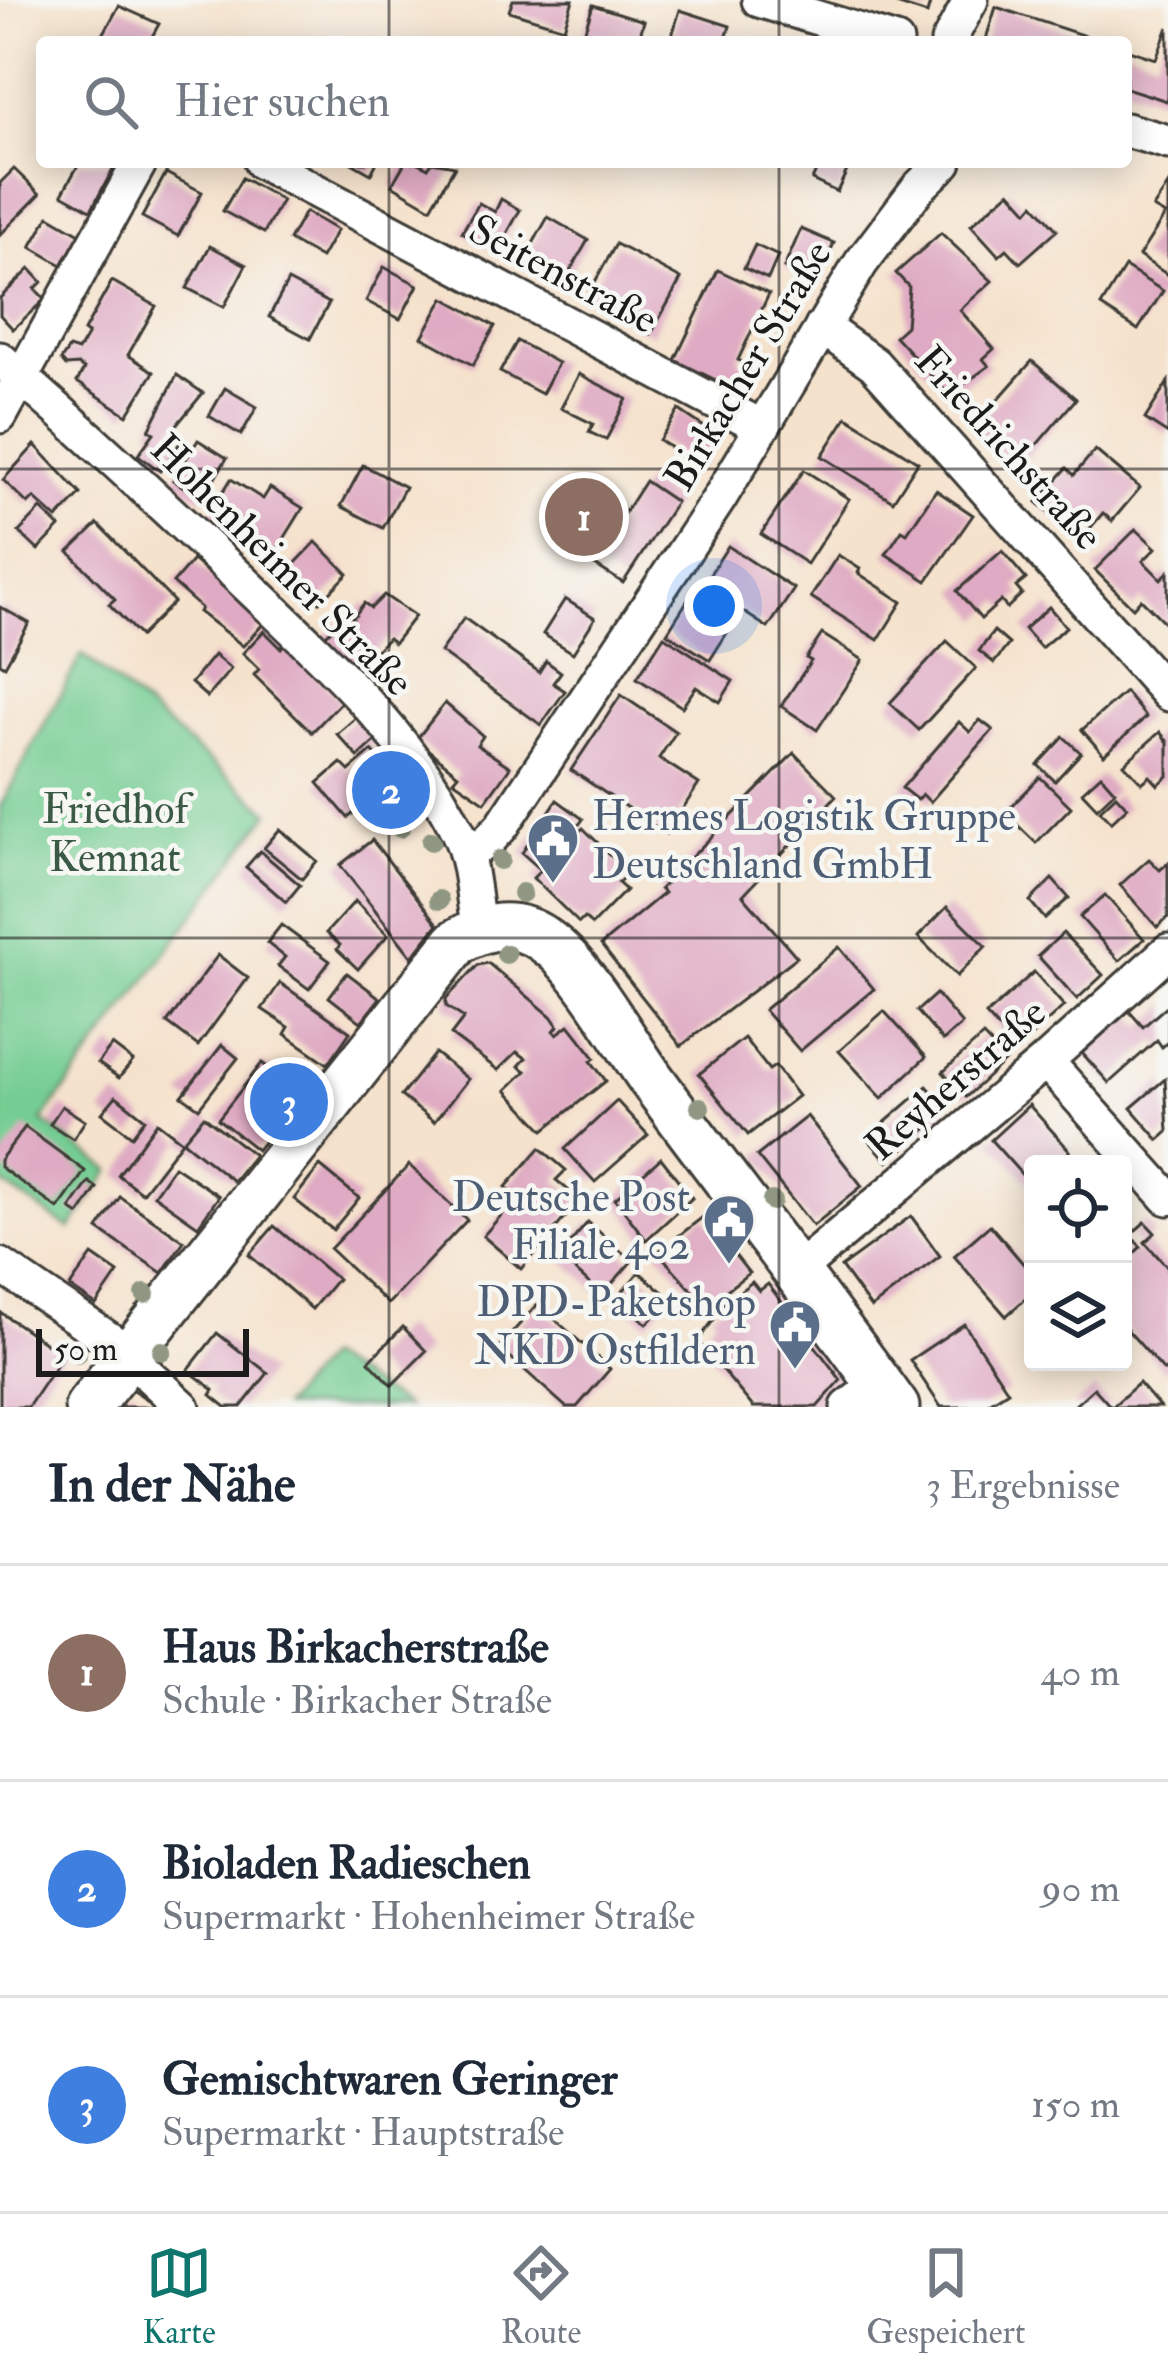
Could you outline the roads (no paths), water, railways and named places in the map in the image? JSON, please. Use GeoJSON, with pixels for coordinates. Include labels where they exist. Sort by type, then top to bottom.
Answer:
{"type":"FeatureCollection","features":[{"type":"Feature","properties":{"kind":"main road"},"geometry":{"type":"LineString","coordinates":[[88,1407],[457,942],[479,930],[501,926],[542,938],[571,965],[646,1072],[798,1270],[874,1399]]}},
{"type":"Feature","properties":{"kind":"street"},"geometry":{"type":"LineString","coordinates":[[759,0],[876,36]]}},
{"type":"Feature","properties":{"kind":"street"},"geometry":{"type":"LineString","coordinates":[[951,36],[971,0]]}},
{"type":"Feature","properties":{"kind":"street"},"geometry":{"type":"LineString","coordinates":[[1132,132],[1168,142]]}},
{"type":"Feature","properties":{"kind":"street"},"geometry":{"type":"LineString","coordinates":[[0,416],[10,368],[136,168]]}},
{"type":"Feature","properties":{"kind":"street","name":"Seitenstraße"},"geometry":{"type":"LineString","coordinates":[[272,168],[762,427]]}},
{"type":"Feature","properties":{"kind":"street","name":"Birkacher Straße"},"geometry":{"type":"LineString","coordinates":[[467,853],[502,826],[719,499],[883,232],[940,168]]}},
{"type":"Feature","properties":{"kind":"street","name":"Friedrichstraße"},"geometry":{"type":"LineString","coordinates":[[822,327],[874,364],[1163,676]]}},
{"type":"Feature","properties":{"kind":"street","name":"Hohenheimer Straße"},"geometry":{"type":"LineString","coordinates":[[10,368],[238,576],[362,700],[442,804],[467,853],[479,930]]}},
{"type":"Feature","properties":{"kind":"street","name":"Reyherstraße"},"geometry":{"type":"LineString","coordinates":[[798,1270],[1046,1061],[1168,951]]}},
{"type":"Feature","properties":{"kind":"street"},"geometry":{"type":"LineString","coordinates":[[1046,1061],[1168,1198]]}},
{"type":"Feature","properties":{"kind":"street"},"geometry":{"type":"LineString","coordinates":[[0,1264],[112,1342],[183,1407]]}},
{"type":"Feature","properties":{"kind":"place","name":"Haus Birkacherstraße"},"geometry":{"type":"Point","coordinates":[584,517]}},
{"type":"Feature","properties":{"kind":"place","name":"Bioladen Radieschen"},"geometry":{"type":"Point","coordinates":[391,790]}},
{"type":"Feature","properties":{"kind":"place","name":"Hermes Logistik Gruppe Deutschland GmbH"},"geometry":{"type":"Point","coordinates":[553,885]}},
{"type":"Feature","properties":{"kind":"place","name":"Gemischtwaren Geringer"},"geometry":{"type":"Point","coordinates":[289,1102]}},
{"type":"Feature","properties":{"kind":"place","name":"Deutsche Post Filiale 402"},"geometry":{"type":"Point","coordinates":[729,1266]}},
{"type":"Feature","properties":{"kind":"place","name":"DPD-Paketshop NKD Ostfildern"},"geometry":{"type":"Point","coordinates":[795,1371]}},
{"type":"Feature","properties":{"kind":"park label","name":"Friedhof Kemnat"},"geometry":{"type":"Point","coordinates":[115,832]}}]}
